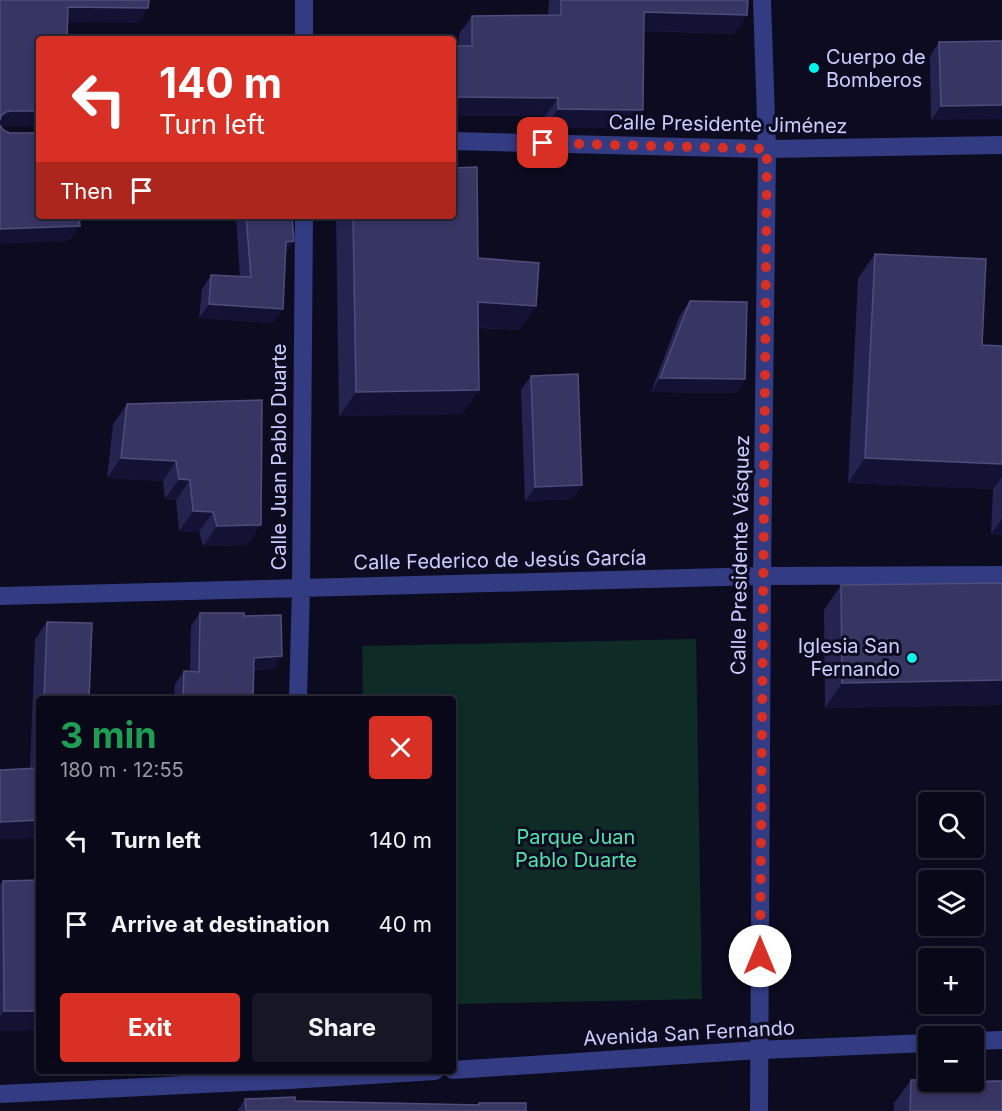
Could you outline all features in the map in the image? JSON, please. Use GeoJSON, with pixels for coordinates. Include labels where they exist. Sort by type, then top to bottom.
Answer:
{"type":"FeatureCollection","features":[{"type":"Feature","properties":{"kind":"street"},"geometry":{"type":"LineString","coordinates":[[304,0],[304,36]]}},
{"type":"Feature","properties":{"kind":"street","name":"Calle Presidente Vásquez"},"geometry":{"type":"LineString","coordinates":[[759,1111],[767,149],[762,0]]}},
{"type":"Feature","properties":{"kind":"street","name":"Calle Presidente Jiménez"},"geometry":{"type":"LineString","coordinates":[[456,141],[767,149],[1002,145]]}},
{"type":"Feature","properties":{"kind":"street","name":"Calle Juan Pablo Duarte"},"geometry":{"type":"LineString","coordinates":[[298,696],[304,219]]}},
{"type":"Feature","properties":{"kind":"street","name":"Calle Federico de Jesús García"},"geometry":{"type":"LineString","coordinates":[[0,596],[762,576],[1002,575]]}},
{"type":"Feature","properties":{"kind":"street"},"geometry":{"type":"LineString","coordinates":[[984,1041],[1002,1040]]}},
{"type":"Feature","properties":{"kind":"street","name":"Avenida San Fernando"},"geometry":{"type":"LineString","coordinates":[[456,1070],[759,1050],[918,1043]]}},
{"type":"Feature","properties":{"kind":"street"},"geometry":{"type":"LineString","coordinates":[[0,1094],[347,1074]]}},
{"type":"Feature","properties":{"kind":"street"},"geometry":{"type":"LineString","coordinates":[[288,1101],[289,1076]]}},
{"type":"Feature","properties":{"kind":"green space","name":"Parque Juan Pablo Duarte"},"geometry":{"type":"Polygon","coordinates":[[[696,639],[702,999],[456,1004],[456,696],[363,696],[362,646],[696,639]]]}},
{"type":"Feature","properties":{"kind":"building"},"geometry":{"type":"Polygon","coordinates":[[[0,0],[149,0],[148,8],[68,7],[67,36],[36,36],[36,111],[6,112],[0,120],[0,0]]]}},
{"type":"Feature","properties":{"kind":"building"},"geometry":{"type":"Polygon","coordinates":[[[561,0],[748,0],[747,15],[644,12],[643,110],[558,109],[558,98],[456,97],[456,46],[472,46],[472,16],[561,15],[561,0]]]}},
{"type":"Feature","properties":{"kind":"building"},"geometry":{"type":"Polygon","coordinates":[[[1002,41],[1002,105],[941,106],[939,42],[1002,41]]]}},
{"type":"Feature","properties":{"kind":"building"},"geometry":{"type":"Polygon","coordinates":[[[0,125],[10,133],[36,133],[36,219],[79,219],[80,226],[0,229],[0,125]]]}},
{"type":"Feature","properties":{"kind":"building"},"geometry":{"type":"Polygon","coordinates":[[[477,167],[478,258],[539,263],[536,306],[478,302],[479,390],[356,392],[353,219],[456,219],[456,168],[477,167]]]}},
{"type":"Feature","properties":{"kind":"building"},"geometry":{"type":"Polygon","coordinates":[[[246,219],[292,219],[294,241],[286,242],[283,309],[209,304],[211,275],[251,277],[246,219]]]}},
{"type":"Feature","properties":{"kind":"building"},"geometry":{"type":"Polygon","coordinates":[[[875,254],[986,259],[982,345],[1002,346],[1002,464],[865,458],[875,254]]]}},
{"type":"Feature","properties":{"kind":"building"},"geometry":{"type":"Polygon","coordinates":[[[690,301],[747,302],[745,379],[660,378],[690,301]]]}},
{"type":"Feature","properties":{"kind":"building"},"geometry":{"type":"Polygon","coordinates":[[[578,374],[582,485],[535,487],[531,376],[578,374]]]}},
{"type":"Feature","properties":{"kind":"building"},"geometry":{"type":"Polygon","coordinates":[[[262,400],[261,525],[217,526],[213,512],[193,511],[190,480],[179,479],[176,461],[121,458],[127,404],[262,400]]]}},
{"type":"Feature","properties":{"kind":"building","name":"Iglesia San Fernando"},"geometry":{"type":"Polygon","coordinates":[[[1002,583],[1002,680],[842,683],[841,585],[1002,583]]]}},
{"type":"Feature","properties":{"kind":"building"},"geometry":{"type":"Polygon","coordinates":[[[200,613],[244,613],[244,616],[281,615],[282,656],[254,658],[253,696],[183,696],[184,671],[199,672],[200,613]]]}},
{"type":"Feature","properties":{"kind":"building"},"geometry":{"type":"Polygon","coordinates":[[[47,622],[92,623],[89,696],[44,696],[47,622]]]}},
{"type":"Feature","properties":{"kind":"building"},"geometry":{"type":"Polygon","coordinates":[[[36,768],[36,820],[0,822],[0,770],[36,768]]]}},
{"type":"Feature","properties":{"kind":"building"},"geometry":{"type":"Polygon","coordinates":[[[36,880],[36,1011],[4,1011],[3,881],[36,880]]]}},
{"type":"Feature","properties":{"kind":"building"},"geometry":{"type":"Polygon","coordinates":[[[911,1080],[918,1080],[918,1092],[984,1092],[984,1081],[1002,1081],[1002,1111],[910,1111],[911,1080]]]}},
{"type":"Feature","properties":{"kind":"building"},"geometry":{"type":"Polygon","coordinates":[[[295,1097],[295,1101],[479,1105],[479,1103],[526,1103],[526,1111],[246,1111],[245,1099],[295,1097]]]}},
{"type":"Feature","properties":{"kind":"place","name":"Cuerpo de Bomberos"},"geometry":{"type":"Point","coordinates":[814,68]}},
{"type":"Feature","properties":{"kind":"place","name":"Iglesia San Fernando"},"geometry":{"type":"Point","coordinates":[912,658]}},
{"type":"Feature","properties":{"kind":"route"},"geometry":{"type":"LineString","coordinates":[[543,143],[767,149],[760,956]]}}]}
